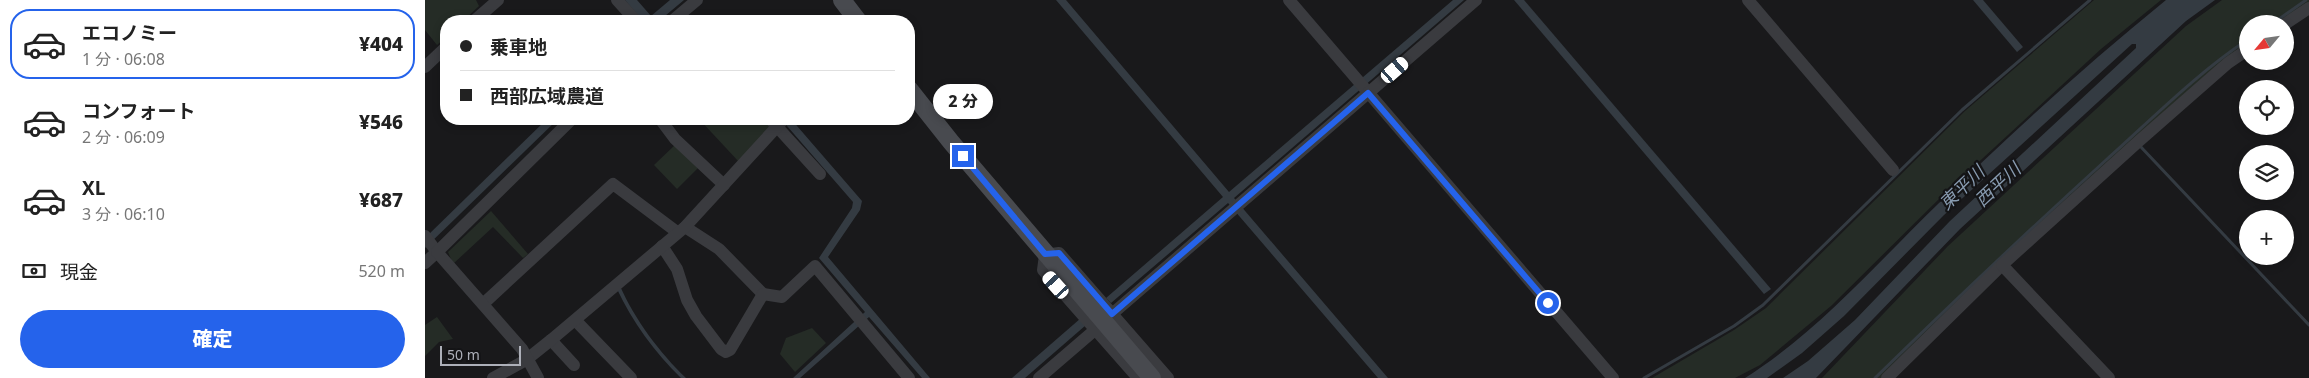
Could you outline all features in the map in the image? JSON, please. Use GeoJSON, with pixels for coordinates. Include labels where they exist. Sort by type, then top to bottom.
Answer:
{"type":"FeatureCollection","features":[{"type":"Feature","properties":{"kind":"street"},"geometry":{"type":"LineString","coordinates":[[617,0],[631,15]]}},
{"type":"Feature","properties":{"kind":"street"},"geometry":{"type":"LineString","coordinates":[[683,15],[697,0]]}},
{"type":"Feature","properties":{"kind":"street"},"geometry":{"type":"LineString","coordinates":[[842,0],[853,15]]}},
{"type":"Feature","properties":{"kind":"street"},"geometry":{"type":"LineString","coordinates":[[1289,0],[1613,378]]}},
{"type":"Feature","properties":{"kind":"street"},"geometry":{"type":"LineString","coordinates":[[1112,314],[1237,207],[1363,87],[1476,0]]}},
{"type":"Feature","properties":{"kind":"street"},"geometry":{"type":"LineString","coordinates":[[1748,0],[1893,170]]}},
{"type":"Feature","properties":{"kind":"street"},"geometry":{"type":"LineString","coordinates":[[479,15],[491,2]]}},
{"type":"Feature","properties":{"kind":"street"},"geometry":{"type":"LineString","coordinates":[[2294,18],[2309,8]]}},
{"type":"Feature","properties":{"kind":"street"},"geometry":{"type":"LineString","coordinates":[[425,67],[440,53]]}},
{"type":"Feature","properties":{"kind":"street"},"geometry":{"type":"LineString","coordinates":[[1887,378],[2002,266],[2161,122],[2239,56]]}},
{"type":"Feature","properties":{"kind":"street"},"geometry":{"type":"LineString","coordinates":[[915,96],[1045,254],[1152,378]]}},
{"type":"Feature","properties":{"kind":"street"},"geometry":{"type":"LineString","coordinates":[[425,262],[435,249],[566,125]]}},
{"type":"Feature","properties":{"kind":"street"},"geometry":{"type":"LineString","coordinates":[[664,125],[675,139],[723,185]]}},
{"type":"Feature","properties":{"kind":"street"},"geometry":{"type":"LineString","coordinates":[[493,378],[526,360],[576,321],[681,230],[774,125]]}},
{"type":"Feature","properties":{"kind":"street"},"geometry":{"type":"LineString","coordinates":[[779,125],[820,174]]}},
{"type":"Feature","properties":{"kind":"street"},"geometry":{"type":"LineString","coordinates":[[483,304],[613,184],[681,230],[719,249],[763,294],[782,297],[815,266],[909,378]]}},
{"type":"Feature","properties":{"kind":"street"},"geometry":{"type":"LineString","coordinates":[[425,236],[522,349],[526,360],[538,378]]}},
{"type":"Feature","properties":{"kind":"street"},"geometry":{"type":"LineString","coordinates":[[662,246],[677,269],[687,300],[696,316],[721,349],[726,352],[730,350],[763,294]]}},
{"type":"Feature","properties":{"kind":"street"},"geometry":{"type":"LineString","coordinates":[[1045,254],[1059,253],[1168,378]]}},
{"type":"Feature","properties":{"kind":"street"},"geometry":{"type":"LineString","coordinates":[[1045,254],[1043,270],[1138,378]]}},
{"type":"Feature","properties":{"kind":"street"},"geometry":{"type":"LineString","coordinates":[[2002,266],[2109,378]]}},
{"type":"Feature","properties":{"kind":"street"},"geometry":{"type":"LineString","coordinates":[[576,321],[631,378]]}},
{"type":"Feature","properties":{"kind":"street"},"geometry":{"type":"LineString","coordinates":[[1039,378],[1096,329]]}},
{"type":"Feature","properties":{"kind":"street"},"geometry":{"type":"LineString","coordinates":[[551,340],[574,365]]}},
{"type":"Feature","properties":{"kind":"shaded area"},"geometry":{"type":"Polygon","coordinates":[[[425,0],[476,0],[479,6],[469,15],[440,15],[440,42],[437,45],[425,30],[425,0]]]}},
{"type":"Feature","properties":{"kind":"shaded area"},"geometry":{"type":"Polygon","coordinates":[[[2094,0],[2161,0],[2101,49],[1944,194],[1831,306],[1760,365],[1735,378],[1652,378],[1734,330],[1766,308],[1965,111],[2094,0]]]}},
{"type":"Feature","properties":{"kind":"shaded area"},"geometry":{"type":"Polygon","coordinates":[[[2222,0],[2309,0],[2309,3],[2292,15],[2239,15],[2239,52],[1881,378],[1822,378],[1948,246],[2186,26],[2222,0]]]}},
{"type":"Feature","properties":{"kind":"shaded area"},"geometry":{"type":"Polygon","coordinates":[[[705,125],[771,125],[739,162],[705,125]]]}},
{"type":"Feature","properties":{"kind":"shaded area"},"geometry":{"type":"Polygon","coordinates":[[[675,145],[699,167],[677,189],[654,165],[675,145]]]}},
{"type":"Feature","properties":{"kind":"shaded area"},"geometry":{"type":"Polygon","coordinates":[[[491,211],[528,254],[523,258],[493,227],[453,264],[448,252],[491,211]]]}},
{"type":"Feature","properties":{"kind":"shaded area"},"geometry":{"type":"Polygon","coordinates":[[[437,317],[453,339],[439,342],[425,356],[425,325],[437,317]]]}},
{"type":"Feature","properties":{"kind":"shaded area"},"geometry":{"type":"Polygon","coordinates":[[[812,328],[826,343],[795,372],[780,354],[786,338],[812,328]]]}},
{"type":"Feature","properties":{"kind":"water"},"geometry":{"type":"Polygon","coordinates":[[[625,0],[637,0],[650,15],[638,15],[625,0]]]}},
{"type":"Feature","properties":{"kind":"water"},"geometry":{"type":"Polygon","coordinates":[[[670,0],[684,0],[666,15],[652,15],[670,0]]]}},
{"type":"Feature","properties":{"kind":"water"},"geometry":{"type":"Polygon","coordinates":[[[1056,0],[1066,0],[1229,192],[1453,0],[1464,0],[1234,198],[1388,378],[1378,378],[1228,203],[1111,303],[1106,298],[1223,197],[1056,0]]]}},
{"type":"Feature","properties":{"kind":"water"},"geometry":{"type":"Polygon","coordinates":[[[1514,0],[1524,0],[1771,289],[1764,294],[1514,0]]]}},
{"type":"Feature","properties":{"kind":"water"},"geometry":{"type":"Polygon","coordinates":[[[1973,0],[1983,0],[2023,47],[2017,52],[1973,0]]]}},
{"type":"Feature","properties":{"kind":"water"},"geometry":{"type":"Polygon","coordinates":[[[2166,0],[2215,0],[2186,21],[1960,229],[1816,378],[1783,378],[1808,361],[1855,320],[1950,221],[2136,48],[2136,44],[2132,44],[1944,215],[1844,316],[1802,353],[1767,378],[1745,378],[1798,339],[1822,318],[2022,125],[2107,49],[2166,0]]]}},
{"type":"Feature","properties":{"kind":"water"},"geometry":{"type":"Polygon","coordinates":[[[541,125],[552,125],[425,248],[425,238],[541,125]]]}},
{"type":"Feature","properties":{"kind":"water"},"geometry":{"type":"Polygon","coordinates":[[[786,125],[796,125],[862,201],[860,210],[828,257],[930,378],[922,378],[869,317],[800,378],[793,378],[865,312],[819,258],[852,208],[853,202],[786,125]]]}},
{"type":"Feature","properties":{"kind":"water"},"geometry":{"type":"Polygon","coordinates":[[[620,286],[633,311],[649,335],[686,378],[681,378],[671,368],[645,336],[617,289],[620,286]]]}},
{"type":"Feature","properties":{"kind":"water"},"geometry":{"type":"Polygon","coordinates":[[[1081,318],[1086,325],[1025,378],[1012,378],[1081,318]]]}},
{"type":"Feature","properties":{"kind":"waterway"},"geometry":{"type":"LineString","coordinates":[[1644,378],[1734,326],[1763,305],[1962,110],[2090,0]]}},
{"type":"Feature","properties":{"kind":"waterway"},"geometry":{"type":"LineString","coordinates":[[2285,15],[2306,0]]}},
{"type":"Feature","properties":{"kind":"waterway"},"geometry":{"type":"LineString","coordinates":[[1875,378],[1961,295],[2157,113],[2210,67],[2239,45]]}},
{"type":"Feature","properties":{"kind":"waterway"},"geometry":{"type":"LineString","coordinates":[[2140,146],[2309,325]]}},
{"type":"Feature","properties":{"kind":"route"},"geometry":{"type":"LineString","coordinates":[[963,156],[1045,254],[1059,253],[1112,314],[1368,93],[1548,303]]}},
{"type":"Feature","properties":{"kind":"water label","name":"西平川"},"geometry":{"type":"Point","coordinates":[1998,185]}},
{"type":"Feature","properties":{"kind":"water label","name":"東平川"},"geometry":{"type":"Point","coordinates":[1962,188]}}]}
